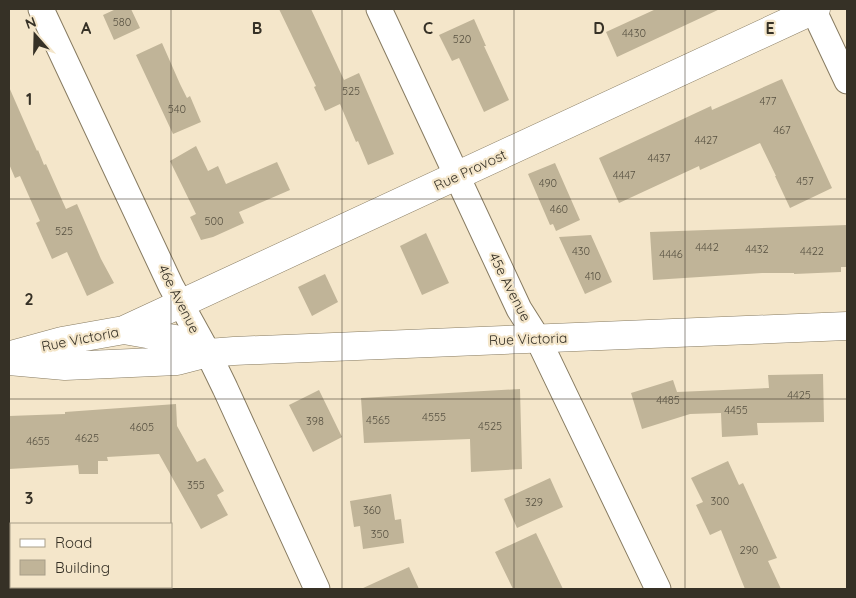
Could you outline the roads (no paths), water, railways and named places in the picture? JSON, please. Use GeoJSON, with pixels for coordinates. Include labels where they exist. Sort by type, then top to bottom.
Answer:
{"type":"FeatureCollection","features":[{"type":"Feature","properties":{"kind":"main road","name":"Rue Provost"},"geometry":{"type":"LineString","coordinates":[[124,330],[814,9]]}},
{"type":"Feature","properties":{"kind":"main road","name":"Rue Victoria"},"geometry":{"type":"LineString","coordinates":[[9,361],[65,366],[177,361],[208,353],[847,326]]}},
{"type":"Feature","properties":{"kind":"main road","name":"Rue Victoria"},"geometry":{"type":"LineString","coordinates":[[9,356],[62,341],[124,330],[175,339],[208,353]]}},
{"type":"Feature","properties":{"kind":"street","name":"46e Avenue"},"geometry":{"type":"LineString","coordinates":[[41,9],[181,303],[208,353],[317,589]]}},
{"type":"Feature","properties":{"kind":"street","name":"45e Avenue"},"geometry":{"type":"LineString","coordinates":[[379,9],[519,309],[538,339],[658,589]]}},
{"type":"Feature","properties":{"kind":"street"},"geometry":{"type":"LineString","coordinates":[[814,9],[847,81]]}}]}
